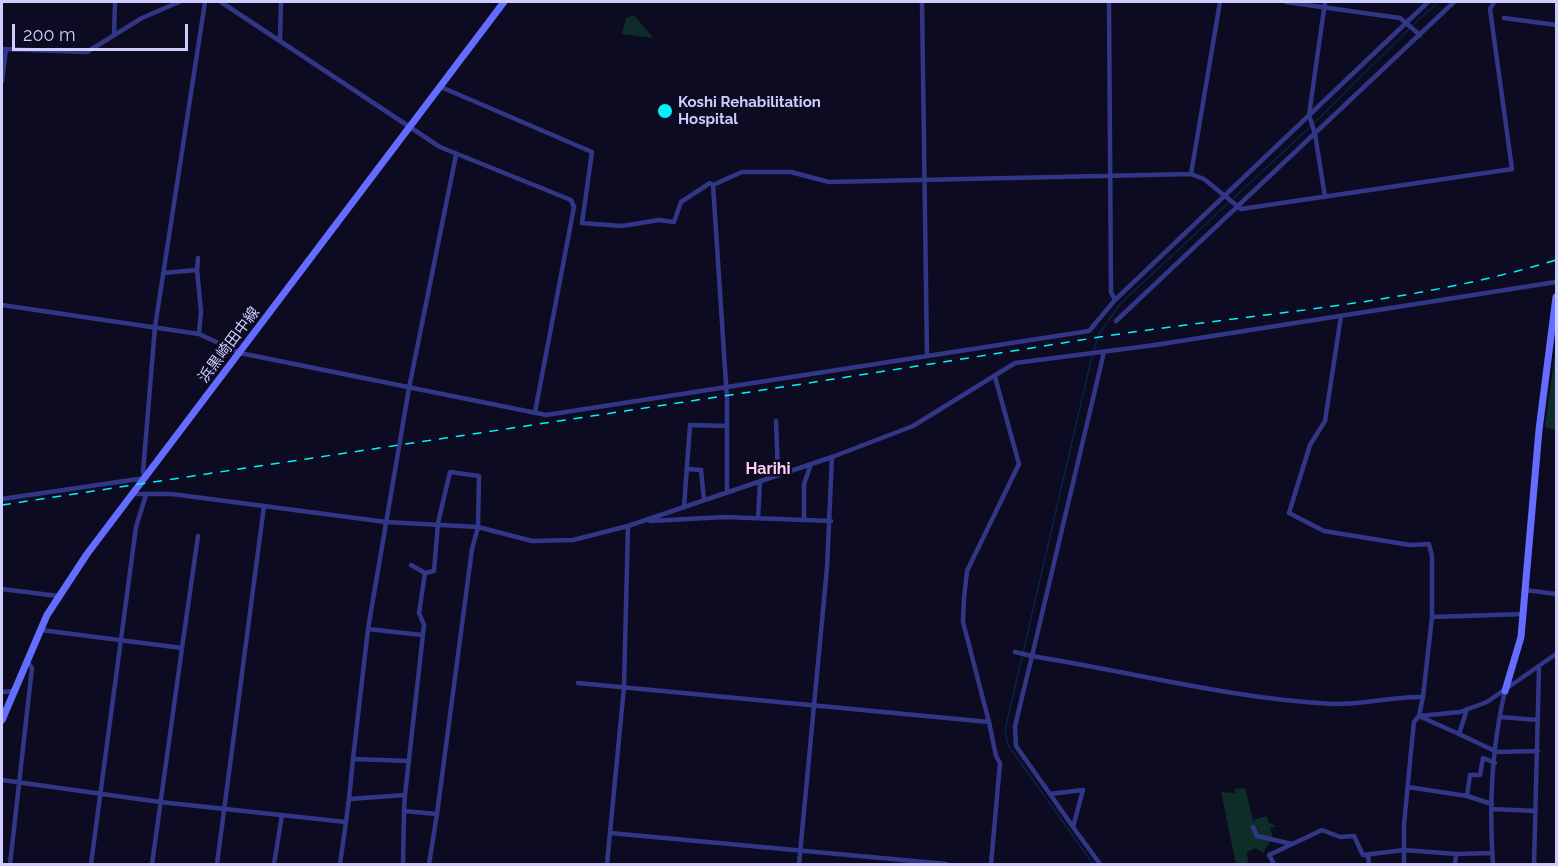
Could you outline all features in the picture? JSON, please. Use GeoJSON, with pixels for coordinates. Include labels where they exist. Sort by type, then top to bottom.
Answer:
{"type":"FeatureCollection","features":[{"type":"Feature","properties":{"kind":"main road","name":"浜黒崎田中線"},"geometry":{"type":"LineString","coordinates":[[2,720],[58,596],[145,477],[504,2]]}},
{"type":"Feature","properties":{"kind":"main road"},"geometry":{"type":"LineString","coordinates":[[1505,691],[1518,653],[1557,297]]}},
{"type":"Feature","properties":{"kind":"street"},"geometry":{"type":"LineString","coordinates":[[114,35],[115,2]]}},
{"type":"Feature","properties":{"kind":"street"},"geometry":{"type":"LineString","coordinates":[[2,81],[4,49],[87,52],[142,18],[179,2]]}},
{"type":"Feature","properties":{"kind":"street"},"geometry":{"type":"LineString","coordinates":[[2,499],[145,477],[143,472],[154,327],[205,2]]}},
{"type":"Feature","properties":{"kind":"street"},"geometry":{"type":"LineString","coordinates":[[222,2],[440,147],[571,200],[574,207],[534,412]]}},
{"type":"Feature","properties":{"kind":"street"},"geometry":{"type":"LineString","coordinates":[[280,39],[281,2]]}},
{"type":"Feature","properties":{"kind":"street"},"geometry":{"type":"LineString","coordinates":[[922,2],[927,356]]}},
{"type":"Feature","properties":{"kind":"street"},"geometry":{"type":"LineString","coordinates":[[1109,2],[1111,292],[1115,300]]}},
{"type":"Feature","properties":{"kind":"street"},"geometry":{"type":"LineString","coordinates":[[1191,174],[1220,2]]}},
{"type":"Feature","properties":{"kind":"street"},"geometry":{"type":"LineString","coordinates":[[1286,2],[1325,4],[1400,18],[1420,35]]}},
{"type":"Feature","properties":{"kind":"street"},"geometry":{"type":"LineString","coordinates":[[2,305],[199,334],[240,353],[546,415],[1089,331],[1115,300],[1428,2]]}},
{"type":"Feature","properties":{"kind":"street"},"geometry":{"type":"LineString","coordinates":[[1116,321],[1454,2]]}},
{"type":"Feature","properties":{"kind":"street"},"geometry":{"type":"LineString","coordinates":[[1236,208],[1512,169],[1490,9],[1494,2]]}},
{"type":"Feature","properties":{"kind":"street"},"geometry":{"type":"LineString","coordinates":[[1325,4],[1309,115],[1316,134],[1325,197]]}},
{"type":"Feature","properties":{"kind":"street"},"geometry":{"type":"LineString","coordinates":[[1504,18],[1557,25]]}},
{"type":"Feature","properties":{"kind":"street"},"geometry":{"type":"LineString","coordinates":[[441,87],[592,152],[582,224],[622,226],[659,220],[674,222],[681,202],[710,183],[713,185],[742,172],[791,172],[829,182],[1191,174],[1204,179],[1225,195],[1236,208]]}},
{"type":"Feature","properties":{"kind":"street"},"geometry":{"type":"LineString","coordinates":[[340,864],[368,629],[410,388],[456,155]]}},
{"type":"Feature","properties":{"kind":"street"},"geometry":{"type":"LineString","coordinates":[[713,185],[726,388],[727,492]]}},
{"type":"Feature","properties":{"kind":"street"},"geometry":{"type":"LineString","coordinates":[[198,258],[201,311],[199,334]]}},
{"type":"Feature","properties":{"kind":"street"},"geometry":{"type":"LineString","coordinates":[[163,273],[197,270]]}},
{"type":"Feature","properties":{"kind":"street"},"geometry":{"type":"LineString","coordinates":[[133,494],[172,494],[386,522],[478,528],[532,541],[573,540],[645,521],[832,457],[913,426],[1015,363],[1557,282]]}},
{"type":"Feature","properties":{"kind":"street"},"geometry":{"type":"LineString","coordinates":[[1341,316],[1325,421],[1310,445],[1289,513],[1324,531],[1410,545],[1429,544],[1432,617],[1423,697],[1419,716],[1414,722],[1404,864]]}},
{"type":"Feature","properties":{"kind":"street"},"geometry":{"type":"LineString","coordinates":[[1100,864],[1016,746],[1015,726],[1104,351]]}},
{"type":"Feature","properties":{"kind":"street"},"geometry":{"type":"LineString","coordinates":[[991,864],[1000,763],[996,756],[963,622],[967,571],[1019,464],[995,377]]}},
{"type":"Feature","properties":{"kind":"street"},"geometry":{"type":"LineString","coordinates":[[776,421],[778,474]]}},
{"type":"Feature","properties":{"kind":"street"},"geometry":{"type":"LineString","coordinates":[[684,507],[690,425],[727,426]]}},
{"type":"Feature","properties":{"kind":"street"},"geometry":{"type":"LineString","coordinates":[[799,864],[831,521],[832,457]]}},
{"type":"Feature","properties":{"kind":"street"},"geometry":{"type":"LineString","coordinates":[[804,520],[804,484],[811,464]]}},
{"type":"Feature","properties":{"kind":"street"},"geometry":{"type":"LineString","coordinates":[[687,469],[701,470],[704,500]]}},
{"type":"Feature","properties":{"kind":"street"},"geometry":{"type":"LineString","coordinates":[[411,565],[425,573],[434,571],[438,524],[450,472],[479,476],[478,528],[472,549],[429,864]]}},
{"type":"Feature","properties":{"kind":"street"},"geometry":{"type":"LineString","coordinates":[[758,518],[760,482]]}},
{"type":"Feature","properties":{"kind":"street"},"geometry":{"type":"LineString","coordinates":[[92,864],[136,527],[146,495]]}},
{"type":"Feature","properties":{"kind":"street"},"geometry":{"type":"LineString","coordinates":[[217,864],[264,506]]}},
{"type":"Feature","properties":{"kind":"street"},"geometry":{"type":"LineString","coordinates":[[645,521],[758,518],[831,521]]}},
{"type":"Feature","properties":{"kind":"street"},"geometry":{"type":"LineString","coordinates":[[607,864],[624,687],[628,526]]}},
{"type":"Feature","properties":{"kind":"street"},"geometry":{"type":"LineString","coordinates":[[152,864],[198,536]]}},
{"type":"Feature","properties":{"kind":"street"},"geometry":{"type":"LineString","coordinates":[[403,864],[405,795],[424,625],[419,613],[425,573]]}},
{"type":"Feature","properties":{"kind":"street"},"geometry":{"type":"LineString","coordinates":[[2,589],[58,596]]}},
{"type":"Feature","properties":{"kind":"street"},"geometry":{"type":"LineString","coordinates":[[1525,590],[1557,594]]}},
{"type":"Feature","properties":{"kind":"street"},"geometry":{"type":"LineString","coordinates":[[1432,617],[1523,614]]}},
{"type":"Feature","properties":{"kind":"street"},"geometry":{"type":"LineString","coordinates":[[368,629],[422,634]]}},
{"type":"Feature","properties":{"kind":"street"},"geometry":{"type":"LineString","coordinates":[[41,630],[182,648]]}},
{"type":"Feature","properties":{"kind":"street"},"geometry":{"type":"LineString","coordinates":[[1016,652],[1233,695],[1335,704],[1423,697]]}},
{"type":"Feature","properties":{"kind":"street"},"geometry":{"type":"LineString","coordinates":[[1419,716],[1467,709],[1505,691],[1556,654]]}},
{"type":"Feature","properties":{"kind":"street"},"geometry":{"type":"LineString","coordinates":[[10,864],[32,668],[27,661]]}},
{"type":"Feature","properties":{"kind":"street"},"geometry":{"type":"LineString","coordinates":[[1534,864],[1539,668]]}},
{"type":"Feature","properties":{"kind":"street"},"geometry":{"type":"LineString","coordinates":[[578,683],[989,722]]}},
{"type":"Feature","properties":{"kind":"street"},"geometry":{"type":"LineString","coordinates":[[1493,864],[1492,806],[1500,717],[1505,691]]}},
{"type":"Feature","properties":{"kind":"street"},"geometry":{"type":"LineString","coordinates":[[2,692],[14,692]]}},
{"type":"Feature","properties":{"kind":"street"},"geometry":{"type":"LineString","coordinates":[[1460,734],[1467,709]]}},
{"type":"Feature","properties":{"kind":"street"},"geometry":{"type":"LineString","coordinates":[[1419,716],[1497,752],[1538,751]]}},
{"type":"Feature","properties":{"kind":"street"},"geometry":{"type":"LineString","coordinates":[[1500,717],[1538,720]]}},
{"type":"Feature","properties":{"kind":"street"},"geometry":{"type":"LineString","coordinates":[[1467,796],[1470,775],[1480,775],[1483,758],[1496,762]]}},
{"type":"Feature","properties":{"kind":"street"},"geometry":{"type":"LineString","coordinates":[[354,759],[409,761]]}},
{"type":"Feature","properties":{"kind":"street"},"geometry":{"type":"LineString","coordinates":[[2,780],[346,822]]}},
{"type":"Feature","properties":{"kind":"street"},"geometry":{"type":"LineString","coordinates":[[1408,787],[1467,796],[1492,806],[1536,811]]}},
{"type":"Feature","properties":{"kind":"street"},"geometry":{"type":"LineString","coordinates":[[1050,794],[1083,790],[1073,827]]}},
{"type":"Feature","properties":{"kind":"street"},"geometry":{"type":"LineString","coordinates":[[349,799],[405,795]]}},
{"type":"Feature","properties":{"kind":"street"},"geometry":{"type":"LineString","coordinates":[[404,811],[437,814]]}},
{"type":"Feature","properties":{"kind":"street"},"geometry":{"type":"LineString","coordinates":[[274,864],[282,815]]}},
{"type":"Feature","properties":{"kind":"street"},"geometry":{"type":"LineString","coordinates":[[1253,827],[1257,836],[1292,844]]}},
{"type":"Feature","properties":{"kind":"street"},"geometry":{"type":"LineString","coordinates":[[1274,864],[1269,855],[1322,830],[1340,837],[1354,836],[1363,855],[1404,850],[1492,854]]}},
{"type":"Feature","properties":{"kind":"street"},"geometry":{"type":"LineString","coordinates":[[610,833],[946,864]]}},
{"type":"Feature","properties":{"kind":"street"},"geometry":{"type":"LineString","coordinates":[[1455,864],[1456,854]]}},
{"type":"Feature","properties":{"kind":"street"},"geometry":{"type":"LineString","coordinates":[[1368,855],[1369,864]]}},
{"type":"Feature","properties":{"kind":"green space"},"geometry":{"type":"Polygon","coordinates":[[[634,15],[653,38],[622,34],[626,18],[634,15]]]}},
{"type":"Feature","properties":{"kind":"green space"},"geometry":{"type":"Polygon","coordinates":[[[1556,355],[1556,430],[1545,427],[1556,355]]]}},
{"type":"Feature","properties":{"kind":"green space"},"geometry":{"type":"Polygon","coordinates":[[[1245,788],[1253,820],[1267,816],[1268,822],[1276,826],[1270,828],[1273,837],[1263,853],[1256,848],[1247,852],[1248,864],[1236,864],[1221,792],[1235,793],[1235,789],[1245,788]]]}},
{"type":"Feature","properties":{"kind":"waterway"},"geometry":{"type":"LineString","coordinates":[[1412,26],[1438,2]]}},
{"type":"Feature","properties":{"kind":"waterway"},"geometry":{"type":"LineString","coordinates":[[1314,123],[1409,29]]}},
{"type":"Feature","properties":{"kind":"waterway"},"geometry":{"type":"LineString","coordinates":[[1093,864],[1008,745],[1005,730],[1091,360],[1099,334],[1120,304],[1311,126]]}},
{"type":"Feature","properties":{"kind":"railway"},"geometry":{"type":"LineString","coordinates":[[2,505],[1140,331],[1380,299],[1498,276],[1556,260]]}},
{"type":"Feature","properties":{"kind":"place","name":"Koshi Rehabilitation Hospital"},"geometry":{"type":"Point","coordinates":[665,111]}},
{"type":"Feature","properties":{"kind":"district","name":"Harihi"},"geometry":{"type":"Point","coordinates":[768,469]}}]}
